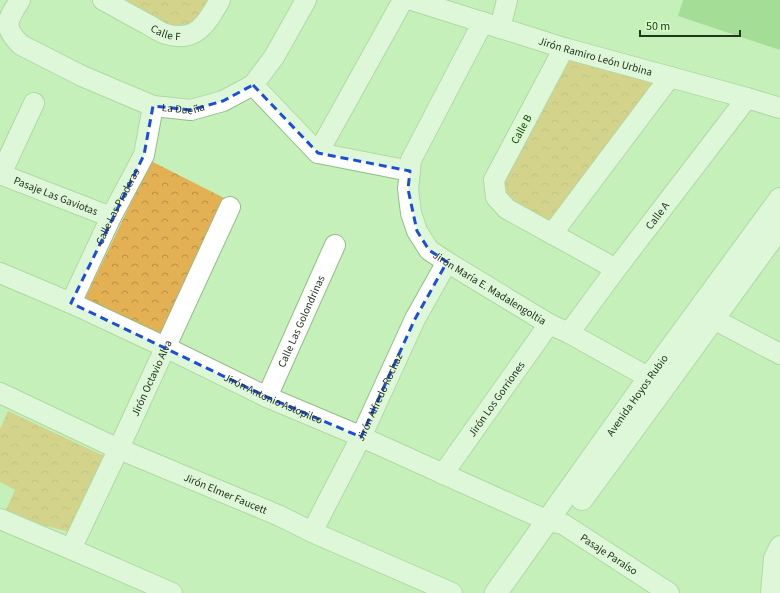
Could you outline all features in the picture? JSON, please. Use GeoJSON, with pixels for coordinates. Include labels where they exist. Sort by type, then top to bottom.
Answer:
{"type":"FeatureCollection","features":[{"type":"Feature","properties":{"kind":"main road","name":"Avenida Hoyos Rubio"},"geometry":{"type":"LineString","coordinates":[[496,593],[555,523],[657,383],[705,316],[780,200]]}},
{"type":"Feature","properties":{"kind":"main road","name":"Avenida Hoyos Rubio"},"geometry":{"type":"LineString","coordinates":[[705,316],[780,227]]}},
{"type":"Feature","properties":{"kind":"main road","name":"Avenida Hoyos Rubio"},"geometry":{"type":"LineString","coordinates":[[512,593],[555,523]]}},
{"type":"Feature","properties":{"kind":"street"},"geometry":{"type":"LineString","coordinates":[[12,38],[8,29],[9,18],[20,0]]}},
{"type":"Feature","properties":{"kind":"street","name":"Calle F"},"geometry":{"type":"LineString","coordinates":[[103,0],[165,34],[180,36],[192,34],[203,26],[210,18],[220,0]]}},
{"type":"Feature","properties":{"kind":"street","name":"La Dueña"},"geometry":{"type":"LineString","coordinates":[[12,38],[82,76],[153,106],[191,110],[223,101],[253,85],[274,57],[306,0]]}},
{"type":"Feature","properties":{"kind":"street"},"geometry":{"type":"LineString","coordinates":[[318,153],[403,0]]}},
{"type":"Feature","properties":{"kind":"street","name":"Jirón Ramiro León Urbina"},"geometry":{"type":"LineString","coordinates":[[412,0],[564,48],[780,108]]}},
{"type":"Feature","properties":{"kind":"street","name":"Jirón María E. Madalengoltia"},"geometry":{"type":"LineString","coordinates":[[507,0],[411,160],[408,189],[411,213],[417,232],[429,250],[447,262],[549,324],[569,333],[657,383]]}},
{"type":"Feature","properties":{"kind":"street","name":"Calle B"},"geometry":{"type":"LineString","coordinates":[[552,234],[506,209],[496,197],[494,180],[564,48]]}},
{"type":"Feature","properties":{"kind":"street"},"geometry":{"type":"LineString","coordinates":[[616,268],[552,234],[670,77]]}},
{"type":"Feature","properties":{"kind":"street"},"geometry":{"type":"LineString","coordinates":[[253,85],[318,153],[410,171]]}},
{"type":"Feature","properties":{"kind":"street","name":"Calle A"},"geometry":{"type":"LineString","coordinates":[[569,333],[616,268],[747,98]]}},
{"type":"Feature","properties":{"kind":"street"},"geometry":{"type":"LineString","coordinates":[[0,174],[34,102]]}},
{"type":"Feature","properties":{"kind":"street","name":"Calle Las Praderas"},"geometry":{"type":"LineString","coordinates":[[71,303],[111,217],[144,155],[153,106]]}},
{"type":"Feature","properties":{"kind":"street","name":"Pasaje Las Gaviotas"},"geometry":{"type":"LineString","coordinates":[[0,174],[111,217]]}},
{"type":"Feature","properties":{"kind":"street","name":"Jirón Octavio Alva"},"geometry":{"type":"LineString","coordinates":[[71,549],[230,207]]}},
{"type":"Feature","properties":{"kind":"street","name":"Calle Las Golondrinas"},"geometry":{"type":"LineString","coordinates":[[267,397],[334,245]]}},
{"type":"Feature","properties":{"kind":"street","name":"Jirón Alfredo Rochaz"},"geometry":{"type":"LineString","coordinates":[[312,532],[361,437],[415,319],[447,262]]}},
{"type":"Feature","properties":{"kind":"street","name":"Jirón Antonio Astopilco"},"geometry":{"type":"LineString","coordinates":[[0,273],[71,303],[166,347],[267,397],[555,523]]}},
{"type":"Feature","properties":{"kind":"street"},"geometry":{"type":"LineString","coordinates":[[705,316],[780,354]]}},
{"type":"Feature","properties":{"kind":"street","name":"Jirón Los Gorriones"},"geometry":{"type":"LineString","coordinates":[[443,474],[549,324]]}},
{"type":"Feature","properties":{"kind":"street","name":"Jirón Elmer Faucett"},"geometry":{"type":"LineString","coordinates":[[0,393],[119,448],[280,516],[312,532],[452,593]]}},
{"type":"Feature","properties":{"kind":"street"},"geometry":{"type":"LineString","coordinates":[[0,519],[172,593]]}},
{"type":"Feature","properties":{"kind":"street","name":"Pasaje Paraíso"},"geometry":{"type":"LineString","coordinates":[[555,523],[668,593]]}},
{"type":"Feature","properties":{"kind":"street"},"geometry":{"type":"LineString","coordinates":[[771,593],[774,558],[780,546]]}},
{"type":"Feature","properties":{"kind":"highlighted area"},"geometry":{"type":"Polygon","coordinates":[[[253,85],[318,153],[410,171],[408,189],[417,231],[429,250],[447,262],[415,319],[361,437],[267,397],[71,303],[144,155],[153,106],[191,110],[223,101],[253,85]]]}},
{"type":"Feature","properties":{"kind":"green space"},"geometry":{"type":"Polygon","coordinates":[[[114,0],[212,0],[199,23],[177,30],[114,0]]]}},
{"type":"Feature","properties":{"kind":"green space"},"geometry":{"type":"Polygon","coordinates":[[[569,57],[658,84],[551,227],[508,202],[502,183],[569,57]]]}},
{"type":"Feature","properties":{"kind":"green space"},"geometry":{"type":"Polygon","coordinates":[[[151,161],[226,199],[161,340],[83,303],[151,161]]]}},
{"type":"Feature","properties":{"kind":"green space"},"geometry":{"type":"Polygon","coordinates":[[[8,411],[104,456],[70,532],[4,515],[15,490],[0,482],[0,429],[8,411]]]}},
{"type":"Feature","properties":{"kind":"building"},"geometry":{"type":"Polygon","coordinates":[[[683,0],[780,0],[780,50],[678,16],[683,0]]]}}]}
